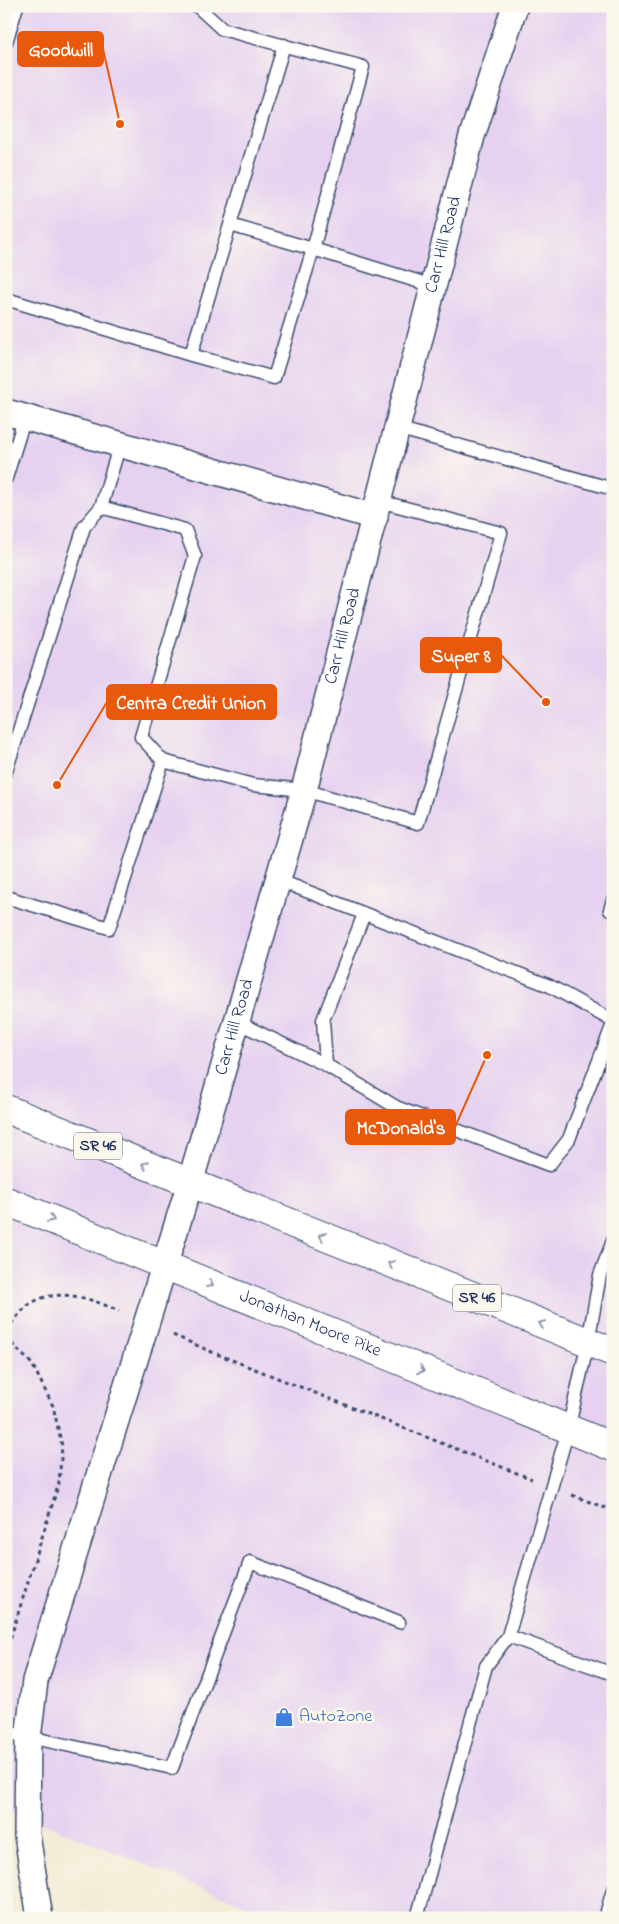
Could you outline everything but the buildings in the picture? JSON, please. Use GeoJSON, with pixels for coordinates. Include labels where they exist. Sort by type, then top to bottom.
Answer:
{"type":"FeatureCollection","features":[{"type":"Feature","properties":{"kind":"highway","name":"SR 46"},"geometry":{"type":"LineString","coordinates":[[6,1110],[613,1352]]}},
{"type":"Feature","properties":{"kind":"highway","name":"Jonathan Moore Pike"},"geometry":{"type":"LineString","coordinates":[[6,1201],[613,1447]]}},
{"type":"Feature","properties":{"kind":"street","name":"Carr Hill Road"},"geometry":{"type":"LineString","coordinates":[[40,1918],[27,1835],[17,1735],[165,1266],[304,790],[472,136],[515,6]]}},
{"type":"Feature","properties":{"kind":"street"},"geometry":{"type":"LineString","coordinates":[[15,415],[120,444],[377,509]]}},
{"type":"Feature","properties":{"kind":"lane"},"geometry":{"type":"LineString","coordinates":[[6,42],[17,6]]}},
{"type":"Feature","properties":{"kind":"lane"},"geometry":{"type":"LineString","coordinates":[[6,299],[274,378],[313,250],[363,68],[222,29],[197,6]]}},
{"type":"Feature","properties":{"kind":"lane"},"geometry":{"type":"LineString","coordinates":[[191,355],[284,45]]}},
{"type":"Feature","properties":{"kind":"lane"},"geometry":{"type":"LineString","coordinates":[[230,225],[434,286]]}},
{"type":"Feature","properties":{"kind":"lane"},"geometry":{"type":"LineString","coordinates":[[6,478],[15,415]]}},
{"type":"Feature","properties":{"kind":"lane"},"geometry":{"type":"LineString","coordinates":[[398,428],[613,489]]}},
{"type":"Feature","properties":{"kind":"lane"},"geometry":{"type":"LineString","coordinates":[[6,771],[84,528],[101,507],[120,444]]}},
{"type":"Feature","properties":{"kind":"lane"},"geometry":{"type":"LineString","coordinates":[[101,507],[186,530],[195,556],[142,737],[164,761],[252,785],[304,790],[418,823],[500,533],[377,509]]}},
{"type":"Feature","properties":{"kind":"lane"},"geometry":{"type":"LineString","coordinates":[[6,896],[109,928],[164,761]]}},
{"type":"Feature","properties":{"kind":"lane"},"geometry":{"type":"LineString","coordinates":[[236,1022],[326,1065],[396,1106],[549,1165],[569,1139],[613,1022],[550,986],[278,880]]}},
{"type":"Feature","properties":{"kind":"lane"},"geometry":{"type":"LineString","coordinates":[[613,900],[610,910],[613,910]]}},
{"type":"Feature","properties":{"kind":"lane"},"geometry":{"type":"LineString","coordinates":[[326,1065],[323,1020],[364,914]]}},
{"type":"Feature","properties":{"kind":"lane"},"geometry":{"type":"LineString","coordinates":[[416,1918],[486,1666],[508,1636],[568,1430],[588,1342],[600,1275],[610,1257],[613,1241]]}},
{"type":"Feature","properties":{"kind":"lane"},"geometry":{"type":"LineString","coordinates":[[17,1735],[172,1768],[250,1562],[399,1622]]}},
{"type":"Feature","properties":{"kind":"lane"},"geometry":{"type":"LineString","coordinates":[[508,1636],[613,1674]]}},
{"type":"Feature","properties":{"kind":"lane"},"geometry":{"type":"LineString","coordinates":[[605,1918],[613,1890]]}},
{"type":"Feature","properties":{"kind":"path"},"geometry":{"type":"LineString","coordinates":[[6,1330],[25,1308],[46,1296],[69,1295],[101,1303]]}},
{"type":"Feature","properties":{"kind":"path"},"geometry":{"type":"LineString","coordinates":[[6,1338],[32,1364],[53,1406],[62,1446],[59,1483],[6,1652]]}},
{"type":"Feature","properties":{"kind":"path"},"geometry":{"type":"LineString","coordinates":[[212,1352],[531,1478]]}},
{"type":"Feature","properties":{"kind":"path"},"geometry":{"type":"LineString","coordinates":[[574,1495],[613,1511]]}},
{"type":"Feature","properties":{"kind":"shaded area"},"geometry":{"type":"Polygon","coordinates":[[[6,6],[613,6],[613,1918],[279,1918],[6,1809],[6,6]]]}},
{"type":"Feature","properties":{"kind":"place","name":"Goodwill"},"geometry":{"type":"Point","coordinates":[120,124]}},
{"type":"Feature","properties":{"kind":"place","name":"Super 8"},"geometry":{"type":"Point","coordinates":[546,702]}},
{"type":"Feature","properties":{"kind":"place","name":"Centra Credit Union"},"geometry":{"type":"Point","coordinates":[57,785]}},
{"type":"Feature","properties":{"kind":"place","name":"McDonald's"},"geometry":{"type":"Point","coordinates":[487,1055]}},
{"type":"Feature","properties":{"kind":"place","name":"AutoZone"},"geometry":{"type":"Point","coordinates":[284,1717]}}]}
